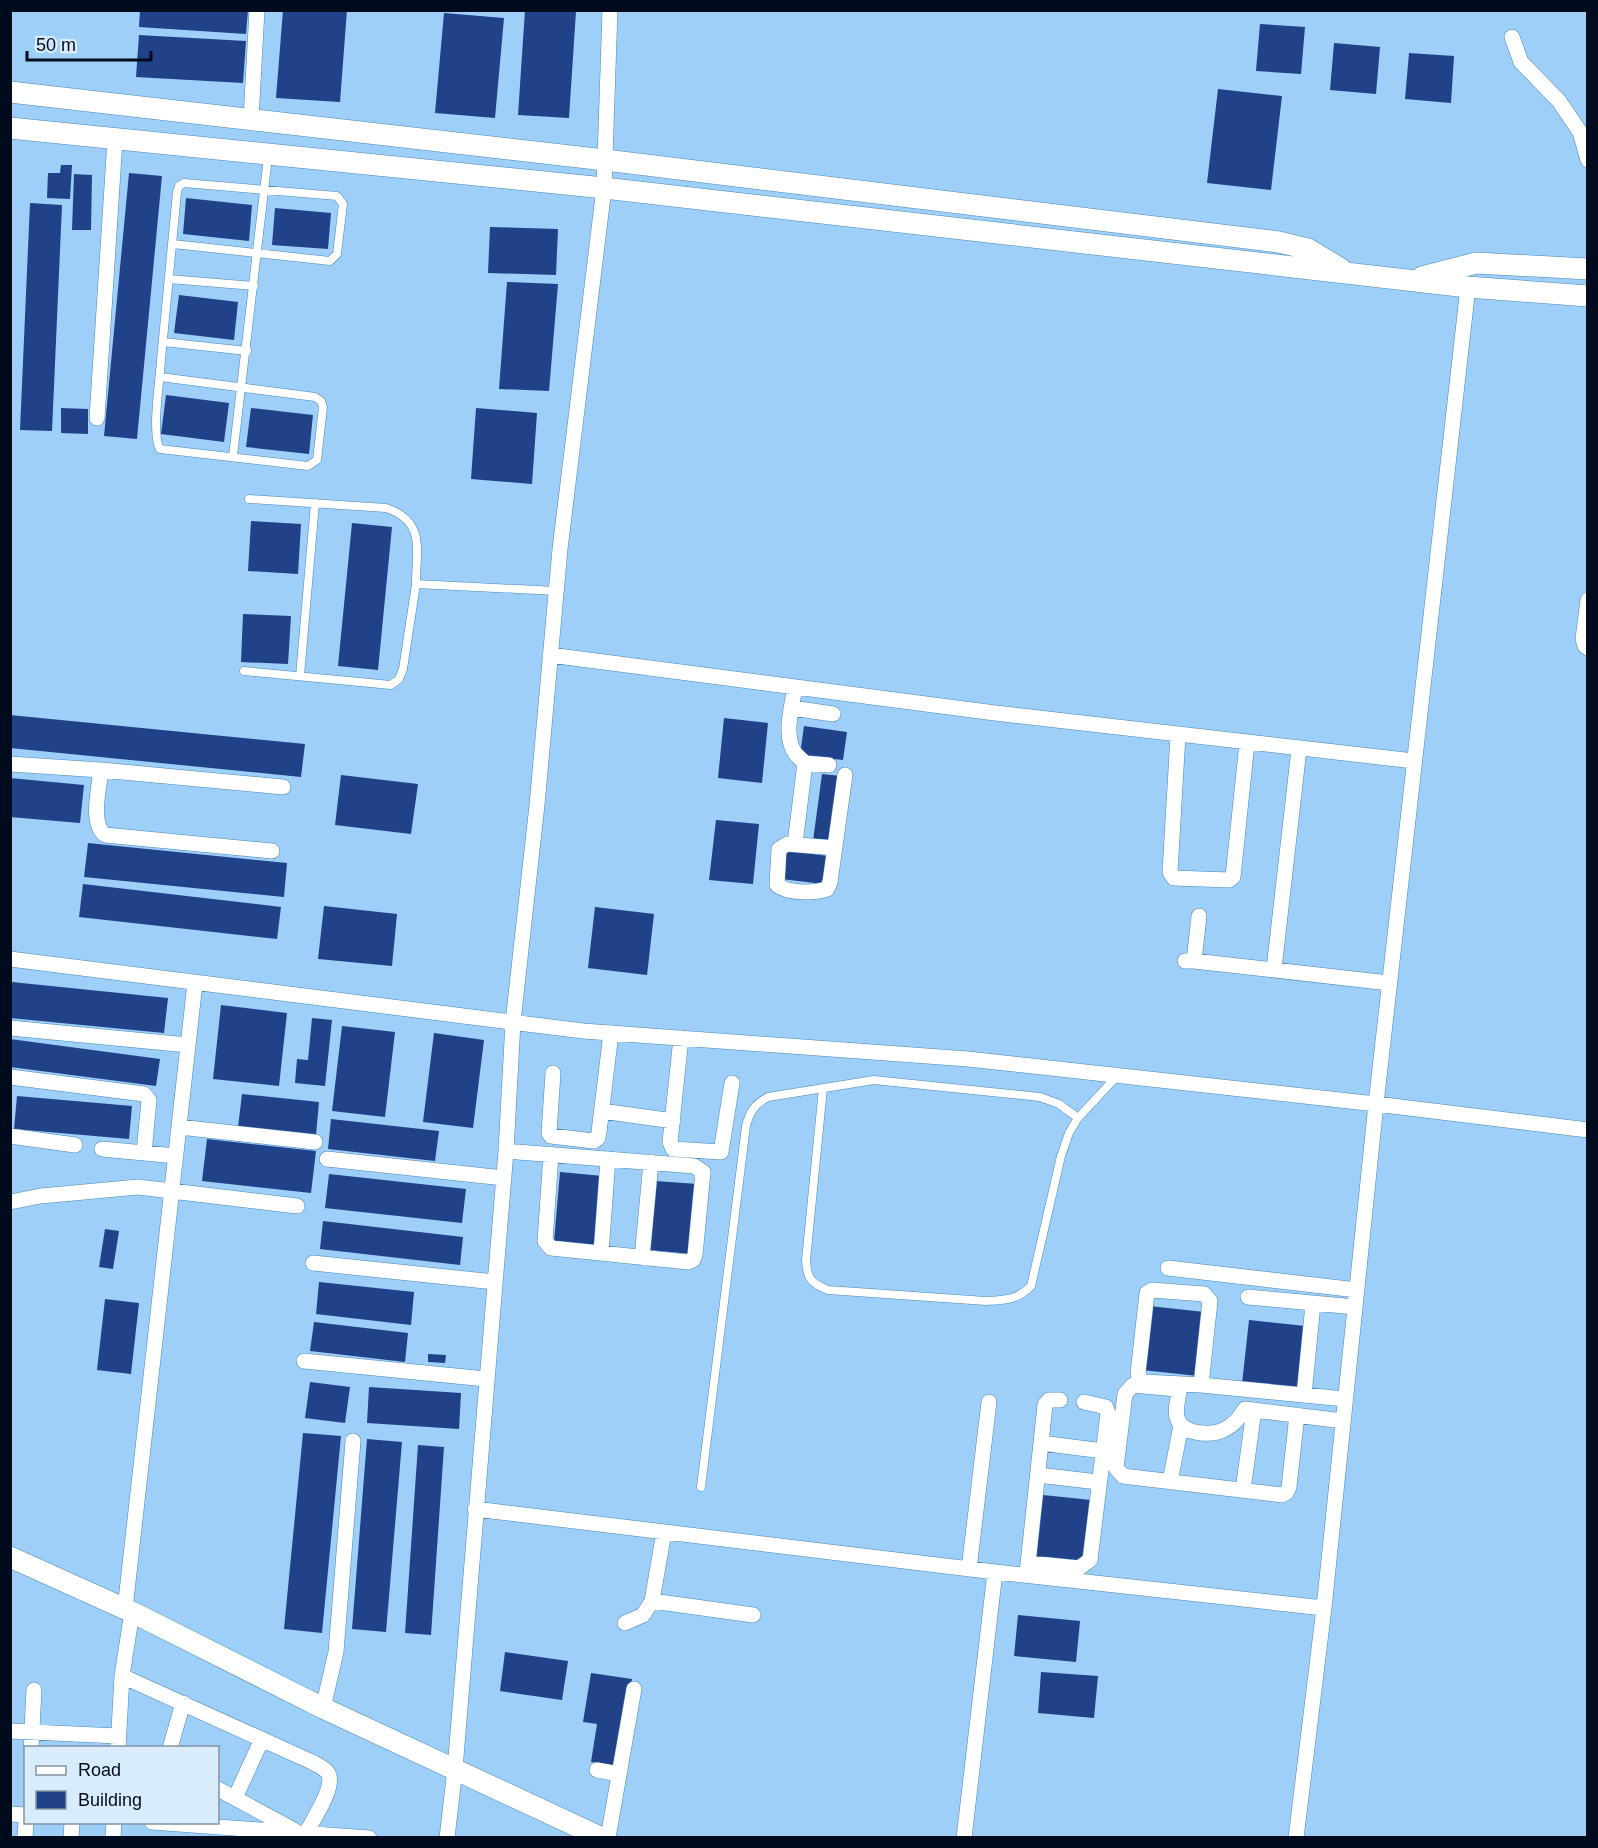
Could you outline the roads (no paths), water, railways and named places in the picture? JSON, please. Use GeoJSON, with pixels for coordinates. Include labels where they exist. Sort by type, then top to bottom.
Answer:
{"type":"FeatureCollection","features":[{"type":"Feature","properties":{"kind":"street"},"geometry":{"type":"LineString","coordinates":[[251,119],[257,10]]}},
{"type":"Feature","properties":{"kind":"street"},"geometry":{"type":"LineString","coordinates":[[447,1838],[455,1769],[504,1178],[513,1022],[537,805],[556,591],[604,188],[610,10]]}},
{"type":"Feature","properties":{"kind":"street"},"geometry":{"type":"LineString","coordinates":[[1512,38],[1521,62],[1559,101],[1580,132],[1587,160]]}},
{"type":"Feature","properties":{"kind":"street"},"geometry":{"type":"LineString","coordinates":[[10,92],[605,160],[1279,242],[1308,249],[1347,273]]}},
{"type":"Feature","properties":{"kind":"street"},"geometry":{"type":"LineString","coordinates":[[10,128],[604,188],[1468,287],[1587,296]]}},
{"type":"Feature","properties":{"kind":"street"},"geometry":{"type":"LineString","coordinates":[[97,418],[115,140]]}},
{"type":"Feature","properties":{"kind":"street"},"geometry":{"type":"LineString","coordinates":[[1410,280],[1476,262],[1587,269]]}},
{"type":"Feature","properties":{"kind":"street"},"geometry":{"type":"LineString","coordinates":[[1296,1838],[1324,1608],[1389,983],[1468,287]]}},
{"type":"Feature","properties":{"kind":"street"},"geometry":{"type":"LineString","coordinates":[[1587,600],[1583,639],[1587,648]]}},
{"type":"Feature","properties":{"kind":"street"},"geometry":{"type":"LineString","coordinates":[[550,655],[1178,735],[1414,761]]}},
{"type":"Feature","properties":{"kind":"street"},"geometry":{"type":"LineString","coordinates":[[795,687],[789,730],[794,752],[805,763],[829,765]]}},
{"type":"Feature","properties":{"kind":"street"},"geometry":{"type":"LineString","coordinates":[[792,708],[833,714]]}},
{"type":"Feature","properties":{"kind":"street"},"geometry":{"type":"LineString","coordinates":[[1178,735],[1170,872],[1174,878],[1229,880],[1233,877],[1247,743]]}},
{"type":"Feature","properties":{"kind":"street"},"geometry":{"type":"LineString","coordinates":[[1274,969],[1299,749]]}},
{"type":"Feature","properties":{"kind":"street"},"geometry":{"type":"LineString","coordinates":[[795,844],[805,763]]}},
{"type":"Feature","properties":{"kind":"street"},"geometry":{"type":"LineString","coordinates":[[10,764],[283,787]]}},
{"type":"Feature","properties":{"kind":"street"},"geometry":{"type":"LineString","coordinates":[[101,770],[96,821],[99,830],[105,835],[272,851]]}},
{"type":"Feature","properties":{"kind":"street"},"geometry":{"type":"LineString","coordinates":[[835,848],[787,844],[779,849],[777,885],[782,889],[816,892],[827,889],[830,882],[835,848],[845,775]]}},
{"type":"Feature","properties":{"kind":"street"},"geometry":{"type":"LineString","coordinates":[[1199,916],[1190,961],[1389,983]]}},
{"type":"Feature","properties":{"kind":"street"},"geometry":{"type":"LineString","coordinates":[[10,959],[611,1033],[968,1059],[1587,1130]]}},
{"type":"Feature","properties":{"kind":"street"},"geometry":{"type":"LineString","coordinates":[[10,1731],[32,1732],[78,1741],[118,1742],[128,1611],[195,983]]}},
{"type":"Feature","properties":{"kind":"street"},"geometry":{"type":"LineString","coordinates":[[10,1028],[188,1045]]}},
{"type":"Feature","properties":{"kind":"street"},"geometry":{"type":"LineString","coordinates":[[553,1073],[549,1133],[551,1136],[594,1141],[598,1138],[611,1033]]}},
{"type":"Feature","properties":{"kind":"street"},"geometry":{"type":"LineString","coordinates":[[681,1038],[670,1142],[673,1149],[720,1152],[732,1083]]}},
{"type":"Feature","properties":{"kind":"street"},"geometry":{"type":"LineString","coordinates":[[10,1077],[144,1094],[149,1100],[144,1153]]}},
{"type":"Feature","properties":{"kind":"street"},"geometry":{"type":"LineString","coordinates":[[602,1111],[673,1121]]}},
{"type":"Feature","properties":{"kind":"street"},"geometry":{"type":"LineString","coordinates":[[179,1127],[315,1142]]}},
{"type":"Feature","properties":{"kind":"street"},"geometry":{"type":"LineString","coordinates":[[10,1136],[75,1145]]}},
{"type":"Feature","properties":{"kind":"street"},"geometry":{"type":"LineString","coordinates":[[102,1149],[176,1156]]}},
{"type":"Feature","properties":{"kind":"street"},"geometry":{"type":"LineString","coordinates":[[506,1151],[551,1154],[694,1166],[703,1172],[693,1260],[688,1262],[551,1248],[545,1241],[551,1154]]}},
{"type":"Feature","properties":{"kind":"street"},"geometry":{"type":"LineString","coordinates":[[327,1159],[504,1178]]}},
{"type":"Feature","properties":{"kind":"street"},"geometry":{"type":"LineString","coordinates":[[601,1253],[608,1159]]}},
{"type":"Feature","properties":{"kind":"street"},"geometry":{"type":"LineString","coordinates":[[642,1258],[651,1162]]}},
{"type":"Feature","properties":{"kind":"street"},"geometry":{"type":"LineString","coordinates":[[10,1202],[41,1196],[138,1187],[297,1206]]}},
{"type":"Feature","properties":{"kind":"street"},"geometry":{"type":"LineString","coordinates":[[313,1263],[495,1282]]}},
{"type":"Feature","properties":{"kind":"street"},"geometry":{"type":"LineString","coordinates":[[1168,1268],[1357,1290]]}},
{"type":"Feature","properties":{"kind":"street"},"geometry":{"type":"LineString","coordinates":[[1201,1385],[1210,1301],[1204,1294],[1152,1290],[1148,1293],[1138,1373],[1139,1378],[1144,1382],[1346,1399]]}},
{"type":"Feature","properties":{"kind":"street"},"geometry":{"type":"LineString","coordinates":[[1248,1297],[1355,1308]]}},
{"type":"Feature","properties":{"kind":"street"},"geometry":{"type":"LineString","coordinates":[[1304,1395],[1313,1304]]}},
{"type":"Feature","properties":{"kind":"street"},"geometry":{"type":"LineString","coordinates":[[304,1361],[486,1379]]}},
{"type":"Feature","properties":{"kind":"street"},"geometry":{"type":"LineString","coordinates":[[1298,1415],[1289,1488],[1282,1494],[1123,1476],[1116,1468],[1125,1394],[1133,1385],[1176,1389],[1179,1392],[1176,1416],[1181,1425],[1194,1431],[1220,1432],[1235,1423],[1245,1409],[1298,1415],[1343,1421]]}},
{"type":"Feature","properties":{"kind":"street"},"geometry":{"type":"LineString","coordinates":[[1028,1569],[1045,1405],[1049,1400],[1060,1400]]}},
{"type":"Feature","properties":{"kind":"street"},"geometry":{"type":"LineString","coordinates":[[969,1569],[990,1402]]}},
{"type":"Feature","properties":{"kind":"street"},"geometry":{"type":"LineString","coordinates":[[475,1509],[995,1572],[1079,1568],[1090,1560],[1108,1413],[1106,1407],[1084,1402]]}},
{"type":"Feature","properties":{"kind":"street"},"geometry":{"type":"LineString","coordinates":[[1243,1490],[1254,1410]]}},
{"type":"Feature","properties":{"kind":"street"},"geometry":{"type":"LineString","coordinates":[[1170,1482],[1181,1425]]}},
{"type":"Feature","properties":{"kind":"street"},"geometry":{"type":"LineString","coordinates":[[323,1708],[336,1652],[353,1441]]}},
{"type":"Feature","properties":{"kind":"street"},"geometry":{"type":"LineString","coordinates":[[1041,1443],[1103,1451]]}},
{"type":"Feature","properties":{"kind":"street"},"geometry":{"type":"LineString","coordinates":[[1038,1475],[1098,1482]]}},
{"type":"Feature","properties":{"kind":"street"},"geometry":{"type":"LineString","coordinates":[[625,1623],[643,1615],[652,1601],[664,1532]]}},
{"type":"Feature","properties":{"kind":"street"},"geometry":{"type":"LineString","coordinates":[[10,1557],[128,1611],[323,1708],[602,1838]]}},
{"type":"Feature","properties":{"kind":"street"},"geometry":{"type":"LineString","coordinates":[[1028,1569],[1324,1608]]}},
{"type":"Feature","properties":{"kind":"street"},"geometry":{"type":"LineString","coordinates":[[964,1838],[995,1572]]}},
{"type":"Feature","properties":{"kind":"street"},"geometry":{"type":"LineString","coordinates":[[652,1601],[753,1615]]}},
{"type":"Feature","properties":{"kind":"street"},"geometry":{"type":"LineString","coordinates":[[122,1676],[326,1770],[330,1787],[304,1835]]}},
{"type":"Feature","properties":{"kind":"street"},"geometry":{"type":"LineString","coordinates":[[608,1838],[634,1689]]}},
{"type":"Feature","properties":{"kind":"street"},"geometry":{"type":"LineString","coordinates":[[31,1746],[34,1690]]}},
{"type":"Feature","properties":{"kind":"street"},"geometry":{"type":"LineString","coordinates":[[171,1746],[183,1703]]}},
{"type":"Feature","properties":{"kind":"street"},"geometry":{"type":"LineString","coordinates":[[236,1798],[262,1739]]}},
{"type":"Feature","properties":{"kind":"street"},"geometry":{"type":"LineString","coordinates":[[597,1770],[619,1774]]}},
{"type":"Feature","properties":{"kind":"street"},"geometry":{"type":"LineString","coordinates":[[219,1790],[304,1835]]}},
{"type":"Feature","properties":{"kind":"street"},"geometry":{"type":"LineString","coordinates":[[161,1828],[369,1838]]}},
{"type":"Feature","properties":{"kind":"lane"},"geometry":{"type":"LineString","coordinates":[[233,456],[269,155]]}},
{"type":"Feature","properties":{"kind":"lane"},"geometry":{"type":"LineString","coordinates":[[160,377],[315,396],[321,400],[323,407],[317,460],[308,466],[160,449],[155,436],[160,377],[163,342],[172,244],[177,192],[179,186],[184,183],[337,196],[341,199],[343,204],[337,254],[330,261],[172,244]]}},
{"type":"Feature","properties":{"kind":"lane"},"geometry":{"type":"LineString","coordinates":[[169,279],[254,286]]}},
{"type":"Feature","properties":{"kind":"lane"},"geometry":{"type":"LineString","coordinates":[[163,342],[246,351]]}},
{"type":"Feature","properties":{"kind":"lane"},"geometry":{"type":"LineString","coordinates":[[244,671],[391,685],[399,679],[403,669],[416,584],[417,534],[412,525],[396,511],[386,508],[249,499]]}},
{"type":"Feature","properties":{"kind":"lane"},"geometry":{"type":"LineString","coordinates":[[300,676],[315,503]]}},
{"type":"Feature","properties":{"kind":"lane"},"geometry":{"type":"LineString","coordinates":[[416,584],[556,591]]}},
{"type":"Feature","properties":{"kind":"lane"},"geometry":{"type":"LineString","coordinates":[[823,1088],[806,1260],[807,1274],[815,1285],[828,1290],[986,1301],[1007,1300],[1022,1295],[1031,1286],[1061,1156],[1069,1133],[1078,1118],[1117,1076]]}},
{"type":"Feature","properties":{"kind":"lane"},"geometry":{"type":"LineString","coordinates":[[701,1487],[750,1113],[758,1103],[768,1097],[873,1080],[1040,1097],[1059,1104],[1078,1118]]}}]}
